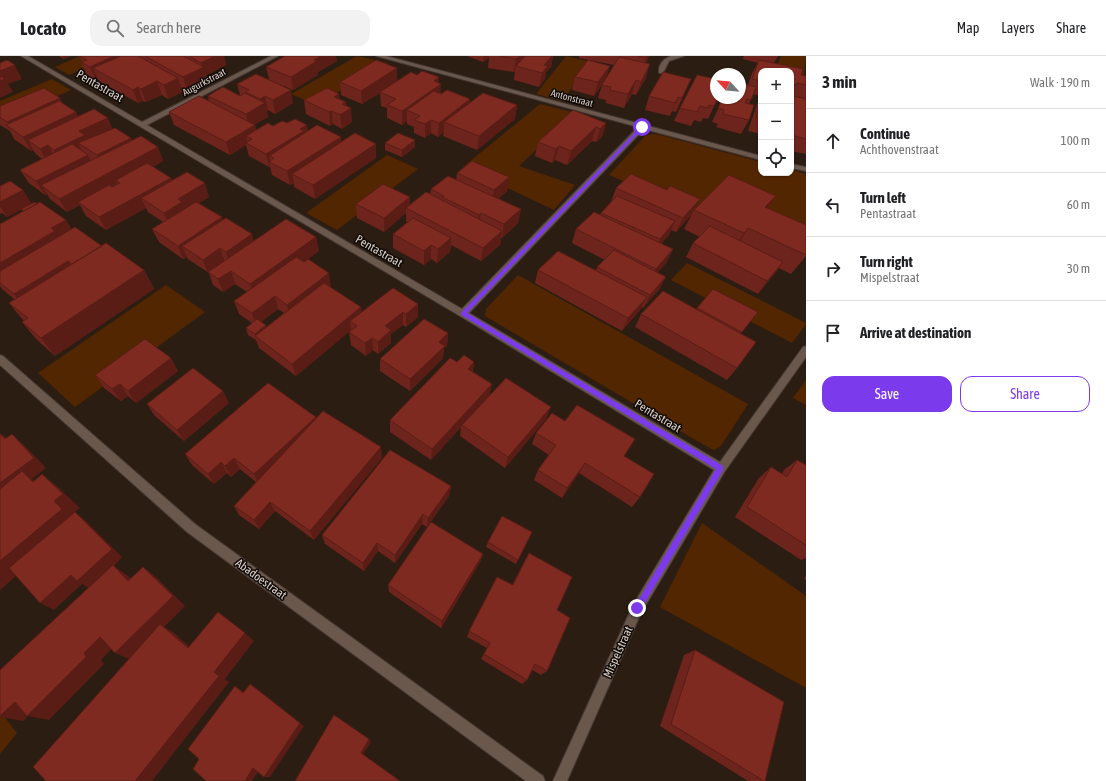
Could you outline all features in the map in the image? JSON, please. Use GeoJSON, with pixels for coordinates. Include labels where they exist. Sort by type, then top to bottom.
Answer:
{"type":"FeatureCollection","features":[{"type":"Feature","properties":{"kind":"street","name":"Pentastraat"},"geometry":{"type":"LineString","coordinates":[[24,56],[463,314],[721,468]]}},
{"type":"Feature","properties":{"kind":"street","name":"Augurkstraat"},"geometry":{"type":"LineString","coordinates":[[142,125],[275,56]]}},
{"type":"Feature","properties":{"kind":"street","name":"Antonstraat"},"geometry":{"type":"LineString","coordinates":[[379,56],[758,157]]}},
{"type":"Feature","properties":{"kind":"street"},"geometry":{"type":"LineString","coordinates":[[661,72],[662,64],[667,59],[681,56]]}},
{"type":"Feature","properties":{"kind":"street"},"geometry":{"type":"LineString","coordinates":[[463,314],[642,127]]}},
{"type":"Feature","properties":{"kind":"street"},"geometry":{"type":"LineString","coordinates":[[794,167],[806,170]]}},
{"type":"Feature","properties":{"kind":"street","name":"Mispelstraat"},"geometry":{"type":"LineString","coordinates":[[560,781],[637,608],[721,468],[806,350]]}},
{"type":"Feature","properties":{"kind":"street","name":"Abadoestraat"},"geometry":{"type":"LineString","coordinates":[[0,359],[191,528],[538,781]]}},
{"type":"Feature","properties":{"kind":"shaded area"},"geometry":{"type":"Polygon","coordinates":[[[80,56],[111,56],[69,75],[55,67],[80,56]]]}},
{"type":"Feature","properties":{"kind":"shaded area"},"geometry":{"type":"Polygon","coordinates":[[[357,56],[388,63],[316,105],[291,94],[357,56]]]}},
{"type":"Feature","properties":{"kind":"shaded area"},"geometry":{"type":"Polygon","coordinates":[[[566,56],[591,62],[562,101],[536,94],[566,56]]]}},
{"type":"Feature","properties":{"kind":"shaded area"},"geometry":{"type":"Polygon","coordinates":[[[781,56],[806,56],[804,75],[794,73],[794,68],[776,68],[781,56]]]}},
{"type":"Feature","properties":{"kind":"shaded area"},"geometry":{"type":"Polygon","coordinates":[[[52,79],[71,90],[0,122],[0,101],[52,79]]]}},
{"type":"Feature","properties":{"kind":"shaded area"},"geometry":{"type":"Polygon","coordinates":[[[540,104],[576,113],[519,166],[575,185],[554,210],[463,167],[540,104]]]}},
{"type":"Feature","properties":{"kind":"shaded area"},"geometry":{"type":"Polygon","coordinates":[[[652,134],[660,135],[758,161],[758,176],[794,176],[794,171],[806,174],[806,232],[696,211],[609,175],[645,136],[652,134]]]}},
{"type":"Feature","properties":{"kind":"shaded area"},"geometry":{"type":"Polygon","coordinates":[[[387,155],[418,169],[337,230],[306,213],[387,155]]]}},
{"type":"Feature","properties":{"kind":"shaded area"},"geometry":{"type":"Polygon","coordinates":[[[687,263],[806,324],[792,343],[671,280],[687,263]]]}},
{"type":"Feature","properties":{"kind":"shaded area"},"geometry":{"type":"Polygon","coordinates":[[[518,275],[748,404],[721,446],[714,450],[704,445],[485,316],[486,309],[518,275]]]}},
{"type":"Feature","properties":{"kind":"shaded area"},"geometry":{"type":"Polygon","coordinates":[[[166,285],[205,312],[75,407],[38,373],[166,285]]]}},
{"type":"Feature","properties":{"kind":"shaded area"},"geometry":{"type":"Polygon","coordinates":[[[806,380],[806,405],[793,398],[806,380]]]}},
{"type":"Feature","properties":{"kind":"shaded area"},"geometry":{"type":"Polygon","coordinates":[[[702,523],[806,596],[806,688],[660,607],[702,523]]]}},
{"type":"Feature","properties":{"kind":"shaded area"},"geometry":{"type":"Polygon","coordinates":[[[0,711],[17,733],[0,754],[0,711]]]}},
{"type":"Feature","properties":{"kind":"building"},"geometry":{"type":"Polygon","coordinates":[[[80,56],[114,56],[90,67],[81,62],[87,60],[80,56]]]}},
{"type":"Feature","properties":{"kind":"building"},"geometry":{"type":"Polygon","coordinates":[[[121,56],[138,56],[178,78],[164,85],[157,81],[141,89],[138,87],[133,90],[93,68],[121,56]]]}},
{"type":"Feature","properties":{"kind":"building"},"geometry":{"type":"Polygon","coordinates":[[[145,56],[183,56],[204,67],[183,77],[145,56]]]}},
{"type":"Feature","properties":{"kind":"building"},"geometry":{"type":"Polygon","coordinates":[[[189,56],[215,56],[201,63],[189,56]]]}},
{"type":"Feature","properties":{"kind":"building"},"geometry":{"type":"Polygon","coordinates":[[[285,56],[321,56],[314,60],[317,61],[291,77],[266,67],[285,56]]]}},
{"type":"Feature","properties":{"kind":"building"},"geometry":{"type":"Polygon","coordinates":[[[499,56],[519,56],[516,59],[499,56]]]}},
{"type":"Feature","properties":{"kind":"building"},"geometry":{"type":"Polygon","coordinates":[[[525,56],[552,56],[544,65],[548,66],[542,73],[516,66],[525,56]]]}},
{"type":"Feature","properties":{"kind":"building"},"geometry":{"type":"Polygon","coordinates":[[[619,57],[650,64],[641,82],[636,80],[628,94],[610,90],[611,87],[602,85],[619,57]]]}},
{"type":"Feature","properties":{"kind":"building"},"geometry":{"type":"Polygon","coordinates":[[[7,60],[15,65],[0,71],[0,63],[7,60]]]}},
{"type":"Feature","properties":{"kind":"building"},"geometry":{"type":"Polygon","coordinates":[[[376,60],[397,68],[361,91],[340,82],[376,60]]]}},
{"type":"Feature","properties":{"kind":"building"},"geometry":{"type":"Polygon","coordinates":[[[588,60],[610,66],[598,82],[575,77],[588,60]]]}},
{"type":"Feature","properties":{"kind":"building"},"geometry":{"type":"Polygon","coordinates":[[[759,60],[803,69],[801,75],[806,76],[806,85],[797,83],[796,85],[794,85],[794,68],[758,68],[758,80],[752,79],[759,60]]]}},
{"type":"Feature","properties":{"kind":"building"},"geometry":{"type":"Polygon","coordinates":[[[422,71],[439,77],[434,81],[441,84],[402,111],[387,105],[396,99],[380,92],[411,72],[417,75],[422,71]]]}},
{"type":"Feature","properties":{"kind":"building"},"geometry":{"type":"Polygon","coordinates":[[[663,72],[691,79],[682,98],[678,97],[675,103],[649,96],[663,72]]]}},
{"type":"Feature","properties":{"kind":"building"},"geometry":{"type":"Polygon","coordinates":[[[256,74],[291,90],[273,100],[265,96],[260,99],[245,92],[249,90],[237,84],[256,74]]]}},
{"type":"Feature","properties":{"kind":"building"},"geometry":{"type":"Polygon","coordinates":[[[697,75],[710,78],[710,104],[715,104],[714,106],[709,105],[708,108],[700,106],[697,112],[680,108],[697,75]]]}},
{"type":"Feature","properties":{"kind":"building"},"geometry":{"type":"Polygon","coordinates":[[[0,76],[5,79],[0,81],[0,76]]]}},
{"type":"Feature","properties":{"kind":"building"},"geometry":{"type":"Polygon","coordinates":[[[746,84],[756,87],[751,100],[747,99],[746,101],[746,84]]]}},
{"type":"Feature","properties":{"kind":"building"},"geometry":{"type":"Polygon","coordinates":[[[223,87],[240,96],[245,93],[265,103],[246,114],[208,96],[223,87]]]}},
{"type":"Feature","properties":{"kind":"building"},"geometry":{"type":"Polygon","coordinates":[[[44,88],[60,98],[7,122],[0,117],[0,106],[44,88]]]}},
{"type":"Feature","properties":{"kind":"building"},"geometry":{"type":"Polygon","coordinates":[[[327,88],[339,94],[334,97],[346,102],[342,104],[351,108],[340,115],[332,111],[329,112],[304,100],[327,88]]]}},
{"type":"Feature","properties":{"kind":"building"},"geometry":{"type":"Polygon","coordinates":[[[447,90],[470,99],[439,123],[431,120],[425,124],[414,120],[420,116],[407,110],[434,91],[441,94],[447,90]]]}},
{"type":"Feature","properties":{"kind":"building"},"geometry":{"type":"Polygon","coordinates":[[[483,93],[517,105],[479,136],[444,122],[483,93]]]}},
{"type":"Feature","properties":{"kind":"building"},"geometry":{"type":"Polygon","coordinates":[[[199,96],[255,125],[226,142],[169,112],[199,96]]]}},
{"type":"Feature","properties":{"kind":"building"},"geometry":{"type":"Polygon","coordinates":[[[794,96],[806,99],[806,139],[794,136],[794,96]]]}},
{"type":"Feature","properties":{"kind":"building"},"geometry":{"type":"Polygon","coordinates":[[[59,101],[76,112],[23,137],[6,125],[59,101]]]}},
{"type":"Feature","properties":{"kind":"building"},"geometry":{"type":"Polygon","coordinates":[[[746,103],[754,105],[749,120],[723,114],[724,110],[718,108],[720,104],[746,103]]]}},
{"type":"Feature","properties":{"kind":"building"},"geometry":{"type":"Polygon","coordinates":[[[94,109],[108,118],[79,131],[85,135],[54,150],[48,145],[40,149],[28,140],[94,109]]]}},
{"type":"Feature","properties":{"kind":"building"},"geometry":{"type":"Polygon","coordinates":[[[573,110],[606,123],[600,129],[596,127],[571,151],[559,146],[556,149],[538,142],[573,110]]]}},
{"type":"Feature","properties":{"kind":"building"},"geometry":{"type":"Polygon","coordinates":[[[295,119],[307,125],[300,129],[304,131],[266,154],[246,143],[252,139],[246,136],[268,123],[273,126],[282,121],[287,123],[295,119]]]}},
{"type":"Feature","properties":{"kind":"building"},"geometry":{"type":"Polygon","coordinates":[[[317,125],[341,137],[287,171],[269,162],[274,158],[269,156],[317,125]]]}},
{"type":"Feature","properties":{"kind":"building"},"geometry":{"type":"Polygon","coordinates":[[[115,128],[131,138],[97,155],[78,143],[115,128]]]}},
{"type":"Feature","properties":{"kind":"building"},"geometry":{"type":"Polygon","coordinates":[[[355,133],[376,144],[313,185],[292,174],[355,133]]]}},
{"type":"Feature","properties":{"kind":"building"},"geometry":{"type":"Polygon","coordinates":[[[398,133],[415,140],[402,150],[385,143],[398,133]]]}},
{"type":"Feature","properties":{"kind":"building"},"geometry":{"type":"Polygon","coordinates":[[[141,136],[158,147],[59,199],[41,185],[141,136]]]}},
{"type":"Feature","properties":{"kind":"building"},"geometry":{"type":"Polygon","coordinates":[[[72,144],[88,155],[36,181],[20,170],[72,144]]]}},
{"type":"Feature","properties":{"kind":"building"},"geometry":{"type":"Polygon","coordinates":[[[472,161],[509,177],[494,190],[457,173],[472,161]]]}},
{"type":"Feature","properties":{"kind":"building"},"geometry":{"type":"Polygon","coordinates":[[[147,163],[171,178],[99,217],[78,202],[109,185],[112,187],[120,183],[116,180],[147,163]]]}},
{"type":"Feature","properties":{"kind":"building"},"geometry":{"type":"Polygon","coordinates":[[[187,172],[205,183],[178,199],[182,202],[164,213],[141,198],[187,172]]]}},
{"type":"Feature","properties":{"kind":"building"},"geometry":{"type":"Polygon","coordinates":[[[631,174],[667,190],[670,186],[700,199],[683,218],[616,188],[631,174]]]}},
{"type":"Feature","properties":{"kind":"building"},"geometry":{"type":"Polygon","coordinates":[[[729,175],[776,196],[765,207],[806,225],[806,255],[748,228],[744,233],[694,210],[729,175]]]}},
{"type":"Feature","properties":{"kind":"building"},"geometry":{"type":"Polygon","coordinates":[[[448,176],[521,209],[504,224],[481,213],[479,215],[442,197],[444,196],[431,189],[448,176]]]}},
{"type":"Feature","properties":{"kind":"building"},"geometry":{"type":"Polygon","coordinates":[[[10,181],[23,190],[0,202],[0,186],[10,181]]]}},
{"type":"Feature","properties":{"kind":"building"},"geometry":{"type":"Polygon","coordinates":[[[383,184],[410,197],[384,218],[356,204],[383,184]]]}},
{"type":"Feature","properties":{"kind":"building"},"geometry":{"type":"Polygon","coordinates":[[[426,192],[502,231],[483,248],[406,208],[426,192]]]}},
{"type":"Feature","properties":{"kind":"building"},"geometry":{"type":"Polygon","coordinates":[[[617,196],[675,221],[660,239],[601,213],[617,196]]]}},
{"type":"Feature","properties":{"kind":"building"},"geometry":{"type":"Polygon","coordinates":[[[35,202],[37,204],[24,211],[21,209],[35,202]]]}},
{"type":"Feature","properties":{"kind":"building"},"geometry":{"type":"Polygon","coordinates":[[[40,202],[66,220],[51,228],[55,231],[0,263],[0,224],[40,202]]]}},
{"type":"Feature","properties":{"kind":"building"},"geometry":{"type":"Polygon","coordinates":[[[196,202],[222,217],[178,246],[152,229],[196,202]]]}},
{"type":"Feature","properties":{"kind":"building"},"geometry":{"type":"Polygon","coordinates":[[[594,212],[673,249],[656,269],[576,229],[594,212]]]}},
{"type":"Feature","properties":{"kind":"building"},"geometry":{"type":"Polygon","coordinates":[[[226,218],[252,234],[226,252],[220,248],[203,260],[182,246],[226,218]]]}},
{"type":"Feature","properties":{"kind":"building"},"geometry":{"type":"Polygon","coordinates":[[[413,218],[451,238],[438,249],[431,245],[424,251],[393,234],[413,218]]]}},
{"type":"Feature","properties":{"kind":"building"},"geometry":{"type":"Polygon","coordinates":[[[286,219],[316,237],[250,284],[231,271],[218,279],[208,272],[286,219]]]}},
{"type":"Feature","properties":{"kind":"building"},"geometry":{"type":"Polygon","coordinates":[[[710,226],[783,262],[767,281],[693,243],[710,226]]]}},
{"type":"Feature","properties":{"kind":"building"},"geometry":{"type":"Polygon","coordinates":[[[75,227],[102,246],[72,264],[68,261],[14,294],[0,283],[0,271],[75,227]]]}},
{"type":"Feature","properties":{"kind":"building"},"geometry":{"type":"Polygon","coordinates":[[[106,243],[144,270],[41,338],[22,322],[28,318],[9,303],[106,243]]]}},
{"type":"Feature","properties":{"kind":"building"},"geometry":{"type":"Polygon","coordinates":[[[614,250],[666,277],[650,295],[597,267],[614,250]]]}},
{"type":"Feature","properties":{"kind":"building"},"geometry":{"type":"Polygon","coordinates":[[[558,251],[647,297],[628,318],[538,270],[558,251]]]}},
{"type":"Feature","properties":{"kind":"building"},"geometry":{"type":"Polygon","coordinates":[[[296,257],[304,262],[308,259],[329,273],[287,305],[275,296],[252,313],[234,301],[296,257]]]}},
{"type":"Feature","properties":{"kind":"building"},"geometry":{"type":"Polygon","coordinates":[[[324,283],[361,307],[292,364],[255,336],[324,283]]]}},
{"type":"Feature","properties":{"kind":"building"},"geometry":{"type":"Polygon","coordinates":[[[393,288],[418,304],[406,314],[403,312],[385,326],[391,330],[378,342],[372,338],[365,343],[349,332],[357,326],[350,321],[393,288]]]}},
{"type":"Feature","properties":{"kind":"building"},"geometry":{"type":"Polygon","coordinates":[[[713,289],[758,312],[742,332],[697,308],[713,289]]]}},
{"type":"Feature","properties":{"kind":"building"},"geometry":{"type":"Polygon","coordinates":[[[663,291],[756,342],[737,368],[641,314],[663,291]]]}},
{"type":"Feature","properties":{"kind":"building"},"geometry":{"type":"Polygon","coordinates":[[[257,319],[266,325],[255,334],[246,328],[257,319]]]}},
{"type":"Feature","properties":{"kind":"building"},"geometry":{"type":"Polygon","coordinates":[[[424,319],[448,333],[439,342],[445,346],[410,379],[380,359],[424,319]]]}},
{"type":"Feature","properties":{"kind":"building"},"geometry":{"type":"Polygon","coordinates":[[[145,339],[171,358],[128,391],[120,384],[112,389],[95,375],[145,339]]]}},
{"type":"Feature","properties":{"kind":"building"},"geometry":{"type":"Polygon","coordinates":[[[464,355],[474,362],[468,369],[492,384],[432,449],[390,420],[450,358],[457,362],[464,355]]]}},
{"type":"Feature","properties":{"kind":"building"},"geometry":{"type":"Polygon","coordinates":[[[193,368],[223,391],[177,430],[147,404],[193,368]]]}},
{"type":"Feature","properties":{"kind":"building"},"geometry":{"type":"Polygon","coordinates":[[[506,378],[551,407],[508,457],[462,425],[506,378]]]}},
{"type":"Feature","properties":{"kind":"building"},"geometry":{"type":"Polygon","coordinates":[[[268,383],[316,417],[254,474],[234,458],[225,466],[221,462],[208,474],[185,454],[268,383]]]}},
{"type":"Feature","properties":{"kind":"building"},"geometry":{"type":"Polygon","coordinates":[[[577,405],[635,439],[624,456],[654,474],[640,497],[585,463],[567,488],[538,470],[556,445],[536,433],[552,413],[565,421],[577,405]]]}},
{"type":"Feature","properties":{"kind":"building"},"geometry":{"type":"Polygon","coordinates":[[[323,411],[381,447],[310,531],[270,502],[254,520],[234,506],[323,411]]]}},
{"type":"Feature","properties":{"kind":"building"},"geometry":{"type":"Polygon","coordinates":[[[0,434],[5,439],[12,434],[34,458],[0,483],[0,434]]]}},
{"type":"Feature","properties":{"kind":"building"},"geometry":{"type":"Polygon","coordinates":[[[390,450],[451,486],[428,518],[423,514],[395,555],[377,543],[363,563],[322,535],[390,450]]]}},
{"type":"Feature","properties":{"kind":"building"},"geometry":{"type":"Polygon","coordinates":[[[797,460],[806,465],[806,545],[747,507],[771,467],[787,477],[797,460]]]}},
{"type":"Feature","properties":{"kind":"building"},"geometry":{"type":"Polygon","coordinates":[[[22,471],[33,482],[42,474],[63,494],[54,501],[62,509],[0,561],[0,489],[22,471]]]}},
{"type":"Feature","properties":{"kind":"building"},"geometry":{"type":"Polygon","coordinates":[[[75,512],[112,549],[77,581],[71,575],[40,603],[9,568],[75,512]]]}},
{"type":"Feature","properties":{"kind":"building"},"geometry":{"type":"Polygon","coordinates":[[[502,516],[532,532],[518,560],[488,542],[502,516]]]}},
{"type":"Feature","properties":{"kind":"building"},"geometry":{"type":"Polygon","coordinates":[[[431,522],[483,554],[442,621],[388,585],[431,522]]]}},
{"type":"Feature","properties":{"kind":"building"},"geometry":{"type":"Polygon","coordinates":[[[529,553],[572,577],[557,610],[570,618],[547,671],[535,664],[527,680],[484,654],[490,643],[469,631],[497,577],[513,585],[529,553]]]}},
{"type":"Feature","properties":{"kind":"building"},"geometry":{"type":"Polygon","coordinates":[[[113,565],[128,581],[143,567],[173,596],[115,653],[100,637],[84,653],[86,657],[27,716],[15,702],[0,716],[0,670],[113,565]]]}},
{"type":"Feature","properties":{"kind":"building"},"geometry":{"type":"Polygon","coordinates":[[[218,612],[245,633],[214,672],[219,676],[135,781],[46,781],[33,767],[160,624],[188,648],[218,612]]]}},
{"type":"Feature","properties":{"kind":"building"},"geometry":{"type":"Polygon","coordinates":[[[695,650],[784,702],[765,781],[671,724],[695,650]]]}},
{"type":"Feature","properties":{"kind":"building"},"geometry":{"type":"Polygon","coordinates":[[[250,684],[300,723],[264,777],[253,768],[245,781],[206,781],[193,769],[199,759],[188,749],[235,686],[243,693],[250,684]]]}},
{"type":"Feature","properties":{"kind":"building"},"geometry":{"type":"Polygon","coordinates":[[[334,715],[369,739],[361,753],[400,781],[295,781],[334,715]]]}},
{"type":"Feature","properties":{"kind":"route"},"geometry":{"type":"LineString","coordinates":[[637,608],[721,468],[463,314],[642,127]]}}]}
